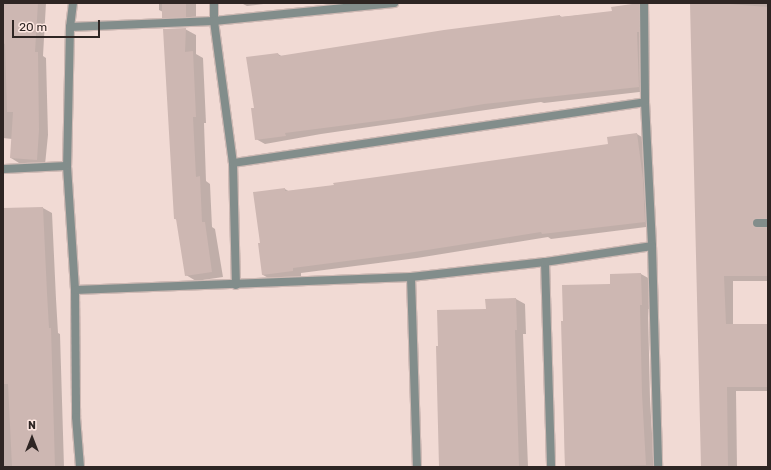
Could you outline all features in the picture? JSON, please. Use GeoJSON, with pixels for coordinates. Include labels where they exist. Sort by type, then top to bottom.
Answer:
{"type":"FeatureCollection","features":[{"type":"Feature","properties":{"kind":"street"},"geometry":{"type":"LineString","coordinates":[[73,3],[70,27],[67,166],[74,290],[76,417],[80,467]]}},
{"type":"Feature","properties":{"kind":"street"},"geometry":{"type":"LineString","coordinates":[[214,3],[214,21],[233,163],[236,285]]}},
{"type":"Feature","properties":{"kind":"street"},"geometry":{"type":"LineString","coordinates":[[70,27],[214,21],[394,3]]}},
{"type":"Feature","properties":{"kind":"street"},"geometry":{"type":"LineString","coordinates":[[644,3],[645,102],[652,246],[658,467]]}},
{"type":"Feature","properties":{"kind":"street"},"geometry":{"type":"LineString","coordinates":[[233,163],[645,102]]}},
{"type":"Feature","properties":{"kind":"street"},"geometry":{"type":"LineString","coordinates":[[3,169],[67,166]]}},
{"type":"Feature","properties":{"kind":"street"},"geometry":{"type":"LineString","coordinates":[[757,222],[768,223]]}},
{"type":"Feature","properties":{"kind":"street"},"geometry":{"type":"LineString","coordinates":[[74,290],[236,285],[411,277],[545,262],[652,246]]}},
{"type":"Feature","properties":{"kind":"street"},"geometry":{"type":"LineString","coordinates":[[545,262],[551,467]]}},
{"type":"Feature","properties":{"kind":"street"},"geometry":{"type":"LineString","coordinates":[[411,277],[417,467]]}},
{"type":"Feature","properties":{"kind":"building"},"geometry":{"type":"Polygon","coordinates":[[[4,3],[38,3],[35,52],[38,52],[39,130],[37,160],[10,158],[13,112],[7,112],[5,44],[3,43],[4,3]]]}},
{"type":"Feature","properties":{"kind":"building"},"geometry":{"type":"Polygon","coordinates":[[[162,3],[186,3],[186,18],[162,18],[162,3]]]}},
{"type":"Feature","properties":{"kind":"building"},"geometry":{"type":"Polygon","coordinates":[[[639,3],[639,32],[637,32],[639,87],[484,104],[401,118],[285,133],[286,136],[255,140],[251,108],[254,108],[246,57],[278,53],[279,56],[444,30],[560,15],[560,17],[612,11],[611,7],[639,3]]]}},
{"type":"Feature","properties":{"kind":"building"},"geometry":{"type":"Polygon","coordinates":[[[690,3],[718,3],[768,7],[768,218],[755,218],[752,223],[755,228],[768,228],[768,276],[724,276],[726,324],[768,324],[768,387],[727,387],[728,467],[701,467],[690,3]]]}},
{"type":"Feature","properties":{"kind":"building"},"geometry":{"type":"Polygon","coordinates":[[[186,28],[185,52],[193,51],[196,117],[193,117],[196,177],[200,176],[202,222],[205,222],[212,272],[185,276],[176,219],[174,219],[163,29],[186,28]]]}},
{"type":"Feature","properties":{"kind":"building"},"geometry":{"type":"Polygon","coordinates":[[[637,133],[643,179],[645,222],[542,234],[541,232],[408,253],[293,268],[293,271],[262,275],[258,243],[260,243],[253,192],[285,188],[285,191],[334,185],[333,183],[608,144],[607,137],[637,133]]]}},
{"type":"Feature","properties":{"kind":"building"},"geometry":{"type":"Polygon","coordinates":[[[43,207],[49,328],[51,328],[55,467],[12,467],[8,384],[4,384],[3,208],[43,207]]]}},
{"type":"Feature","properties":{"kind":"building"},"geometry":{"type":"Polygon","coordinates":[[[641,273],[642,305],[640,305],[642,394],[646,465],[565,467],[561,321],[563,321],[562,285],[610,284],[610,274],[641,273]]]}},
{"type":"Feature","properties":{"kind":"building"},"geometry":{"type":"Polygon","coordinates":[[[516,298],[517,330],[515,330],[519,467],[439,467],[436,346],[438,346],[437,310],[486,309],[485,299],[516,298]]]}}]}
